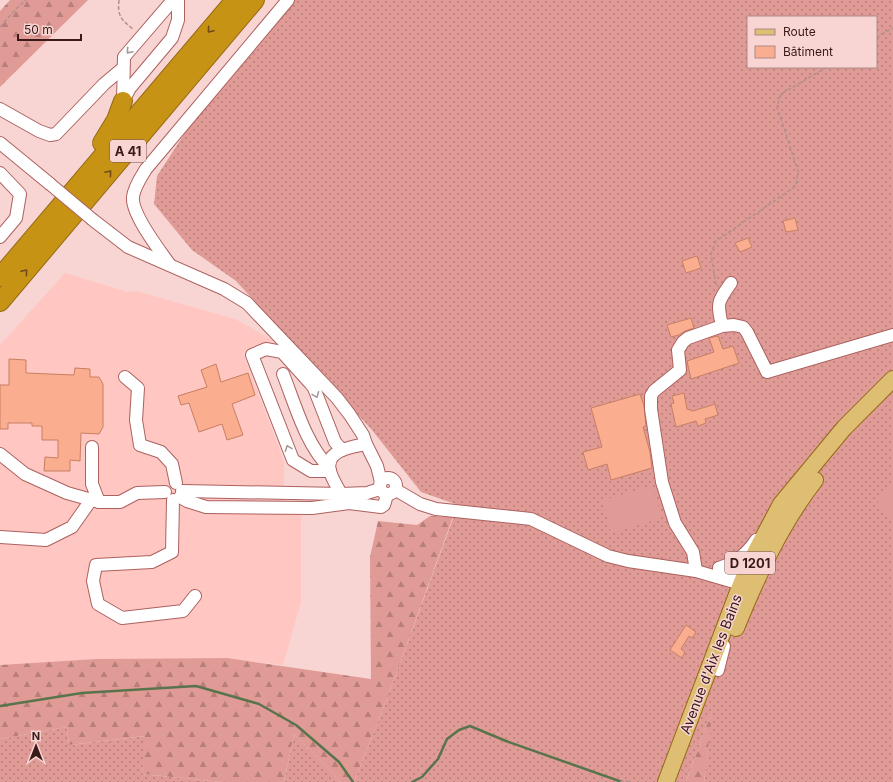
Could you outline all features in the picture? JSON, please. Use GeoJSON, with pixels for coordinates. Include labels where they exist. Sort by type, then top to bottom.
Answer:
{"type":"FeatureCollection","features":[{"type":"Feature","properties":{"kind":"highway","name":"A 41"},"geometry":{"type":"LineString","coordinates":[[0,277],[235,0]]}},
{"type":"Feature","properties":{"kind":"highway","name":"A 41"},"geometry":{"type":"LineString","coordinates":[[0,302],[256,0]]}},
{"type":"Feature","properties":{"kind":"highway"},"geometry":{"type":"LineString","coordinates":[[198,68],[263,0]]}},
{"type":"Feature","properties":{"kind":"highway"},"geometry":{"type":"LineString","coordinates":[[0,272],[102,143],[116,120],[123,101]]}},
{"type":"Feature","properties":{"kind":"main road","name":"Avenue d'Aix les Bains"},"geometry":{"type":"LineString","coordinates":[[666,782],[741,584],[756,551],[781,504],[844,428],[893,379]]}},
{"type":"Feature","properties":{"kind":"main road","name":"Avenue d'Aix les Bains"},"geometry":{"type":"LineString","coordinates":[[675,782],[718,670],[753,586],[779,537],[801,498],[854,429],[893,391]]}},
{"type":"Feature","properties":{"kind":"main road"},"geometry":{"type":"LineString","coordinates":[[741,584],[754,576],[784,520],[801,498]]}},
{"type":"Feature","properties":{"kind":"street"},"geometry":{"type":"LineString","coordinates":[[123,101],[124,57],[173,0]]}},
{"type":"Feature","properties":{"kind":"street"},"geometry":{"type":"LineString","coordinates":[[123,101],[130,88],[172,38],[176,26],[178,0]]}},
{"type":"Feature","properties":{"kind":"street"},"geometry":{"type":"LineString","coordinates":[[171,266],[136,212],[133,198],[135,189],[146,169],[288,0]]}},
{"type":"Feature","properties":{"kind":"street"},"geometry":{"type":"LineString","coordinates":[[0,109],[39,131],[50,135],[56,134],[104,84],[123,68]]}},
{"type":"Feature","properties":{"kind":"street"},"geometry":{"type":"LineString","coordinates":[[0,143],[128,247],[224,289],[247,304],[337,398],[354,420],[365,440]]}},
{"type":"Feature","properties":{"kind":"street"},"geometry":{"type":"LineString","coordinates":[[0,173],[20,194],[16,218],[0,237]]}},
{"type":"Feature","properties":{"kind":"street"},"geometry":{"type":"LineString","coordinates":[[722,326],[718,310],[720,300],[731,283]]}},
{"type":"Feature","properties":{"kind":"street"},"geometry":{"type":"LineString","coordinates":[[696,571],[693,552],[675,523],[662,482],[651,409],[654,391],[680,370],[678,350],[683,342],[688,338],[722,326],[734,325],[743,327],[767,372],[893,335]]}},
{"type":"Feature","properties":{"kind":"street"},"geometry":{"type":"LineString","coordinates":[[329,469],[311,471],[293,460],[252,355],[266,349],[282,352],[314,388],[335,442],[342,450]]}},
{"type":"Feature","properties":{"kind":"street"},"geometry":{"type":"LineString","coordinates":[[284,374],[310,441],[329,469],[341,494]]}},
{"type":"Feature","properties":{"kind":"street"},"geometry":{"type":"LineString","coordinates":[[125,377],[138,388],[136,420],[140,445],[161,452],[172,464],[175,492],[172,552],[152,562],[96,565],[93,581],[98,604],[122,618],[183,611],[195,596]]}},
{"type":"Feature","properties":{"kind":"street"},"geometry":{"type":"LineString","coordinates":[[175,492],[187,501],[206,506],[285,509],[312,508],[349,503],[381,507],[384,505],[387,487],[381,463],[368,438],[334,454],[330,460],[329,469]]}},
{"type":"Feature","properties":{"kind":"street"},"geometry":{"type":"LineString","coordinates":[[92,447],[92,484],[95,501]]}},
{"type":"Feature","properties":{"kind":"street"},"geometry":{"type":"LineString","coordinates":[[0,454],[25,474],[68,494],[95,501],[120,502],[137,493],[341,494],[366,493],[387,487],[420,504],[436,508],[531,519],[608,556],[628,562],[696,571],[741,584]]}},
{"type":"Feature","properties":{"kind":"street"},"geometry":{"type":"LineString","coordinates":[[0,537],[46,540],[72,527],[95,501]]}},
{"type":"Feature","properties":{"kind":"street"},"geometry":{"type":"LineString","coordinates":[[696,571],[719,568],[736,561],[749,551],[781,504]]}},
{"type":"Feature","properties":{"kind":"street"},"geometry":{"type":"LineString","coordinates":[[718,670],[723,648],[744,596],[737,576],[732,571],[719,568]]}},
{"type":"Feature","properties":{"kind":"path"},"geometry":{"type":"LineString","coordinates":[[0,27],[26,0]]}},
{"type":"Feature","properties":{"kind":"path"},"geometry":{"type":"LineString","coordinates":[[119,0],[118,11],[121,18],[142,37]]}},
{"type":"Feature","properties":{"kind":"path"},"geometry":{"type":"LineString","coordinates":[[877,37],[893,28]]}},
{"type":"Feature","properties":{"kind":"path"},"geometry":{"type":"LineString","coordinates":[[720,300],[711,254],[716,241],[796,186],[798,171],[777,107],[781,94],[825,68]]}},
{"type":"Feature","properties":{"kind":"path"},"geometry":{"type":"LineString","coordinates":[[620,782],[631,782]]}},
{"type":"Feature","properties":{"kind":"shaded area"},"geometry":{"type":"Polygon","coordinates":[[[65,273],[128,292],[136,291],[235,319],[274,341],[243,353],[284,462],[284,514],[301,515],[301,602],[283,665],[227,658],[96,659],[0,665],[0,345],[65,273]]]}},
{"type":"Feature","properties":{"kind":"green space"},"geometry":{"type":"Polygon","coordinates":[[[10,0],[88,0],[0,87],[0,11],[10,0]]]}},
{"type":"Feature","properties":{"kind":"green space"},"geometry":{"type":"Polygon","coordinates":[[[294,0],[893,0],[893,782],[704,782],[712,711],[686,782],[354,782],[391,688],[458,505],[421,492],[372,430],[236,281],[192,250],[154,204],[157,176],[196,116],[294,0]]]}},
{"type":"Feature","properties":{"kind":"green space"},"geometry":{"type":"Polygon","coordinates":[[[893,482],[893,519],[875,506],[893,482]]]}},
{"type":"Feature","properties":{"kind":"green space"},"geometry":{"type":"Polygon","coordinates":[[[652,486],[662,518],[611,533],[603,500],[652,486]]]}},
{"type":"Feature","properties":{"kind":"green space"},"geometry":{"type":"Polygon","coordinates":[[[430,516],[453,517],[391,688],[354,782],[341,782],[294,734],[284,782],[221,782],[142,774],[145,736],[69,745],[67,727],[0,739],[0,665],[96,659],[227,658],[371,679],[370,557],[378,521],[417,525],[430,516]]]}},
{"type":"Feature","properties":{"kind":"green space"},"geometry":{"type":"Polygon","coordinates":[[[713,708],[704,782],[686,782],[713,708]]]}},
{"type":"Feature","properties":{"kind":"green space"},"geometry":{"type":"Polygon","coordinates":[[[67,727],[69,745],[146,736],[142,774],[221,782],[0,782],[0,739],[67,727]]]}},
{"type":"Feature","properties":{"kind":"green space"},"geometry":{"type":"Polygon","coordinates":[[[294,734],[341,782],[284,782],[294,734]]]}},
{"type":"Feature","properties":{"kind":"building"},"geometry":{"type":"Polygon","coordinates":[[[795,218],[798,230],[786,232],[783,221],[795,218]]]}},
{"type":"Feature","properties":{"kind":"building"},"geometry":{"type":"Polygon","coordinates":[[[748,238],[752,247],[740,252],[735,243],[748,238]]]}},
{"type":"Feature","properties":{"kind":"building"},"geometry":{"type":"Polygon","coordinates":[[[697,256],[701,268],[686,273],[682,261],[697,256]]]}},
{"type":"Feature","properties":{"kind":"building"},"geometry":{"type":"Polygon","coordinates":[[[691,318],[694,328],[671,337],[667,325],[691,318]]]}},
{"type":"Feature","properties":{"kind":"building"},"geometry":{"type":"Polygon","coordinates":[[[718,336],[723,349],[733,346],[739,363],[691,379],[687,361],[714,352],[709,338],[718,336]]]}},
{"type":"Feature","properties":{"kind":"building"},"geometry":{"type":"Polygon","coordinates":[[[9,359],[26,360],[26,373],[74,375],[75,368],[90,369],[90,377],[99,377],[103,384],[103,427],[99,434],[81,433],[80,461],[70,460],[70,471],[44,471],[45,457],[58,458],[58,440],[42,440],[42,426],[32,426],[32,423],[8,423],[8,429],[0,429],[0,385],[9,385],[9,359]]]}},
{"type":"Feature","properties":{"kind":"building"},"geometry":{"type":"Polygon","coordinates":[[[216,364],[221,382],[248,373],[255,395],[232,404],[243,435],[227,440],[222,424],[199,432],[189,403],[181,405],[178,396],[207,387],[201,370],[216,364]]]}},
{"type":"Feature","properties":{"kind":"building"},"geometry":{"type":"Polygon","coordinates":[[[684,393],[687,409],[693,411],[715,404],[718,415],[705,419],[706,423],[698,426],[696,421],[676,427],[671,404],[674,403],[672,396],[684,393]]]}},
{"type":"Feature","properties":{"kind":"building"},"geometry":{"type":"Polygon","coordinates":[[[640,394],[644,406],[646,426],[643,427],[650,452],[652,468],[611,480],[607,464],[588,470],[583,452],[602,447],[591,408],[640,394]]]}},
{"type":"Feature","properties":{"kind":"building"},"geometry":{"type":"Polygon","coordinates":[[[686,625],[696,632],[692,638],[689,636],[681,649],[685,652],[682,658],[670,650],[686,625]]]}},
{"type":"Feature","properties":{"kind":"waterway"},"geometry":{"type":"LineString","coordinates":[[0,706],[82,693],[196,686],[259,704],[296,725],[339,762],[353,782]]}},
{"type":"Feature","properties":{"kind":"waterway"},"geometry":{"type":"LineString","coordinates":[[412,782],[422,777],[438,759],[447,739],[459,730],[470,726],[506,741],[622,782]]}}]}
